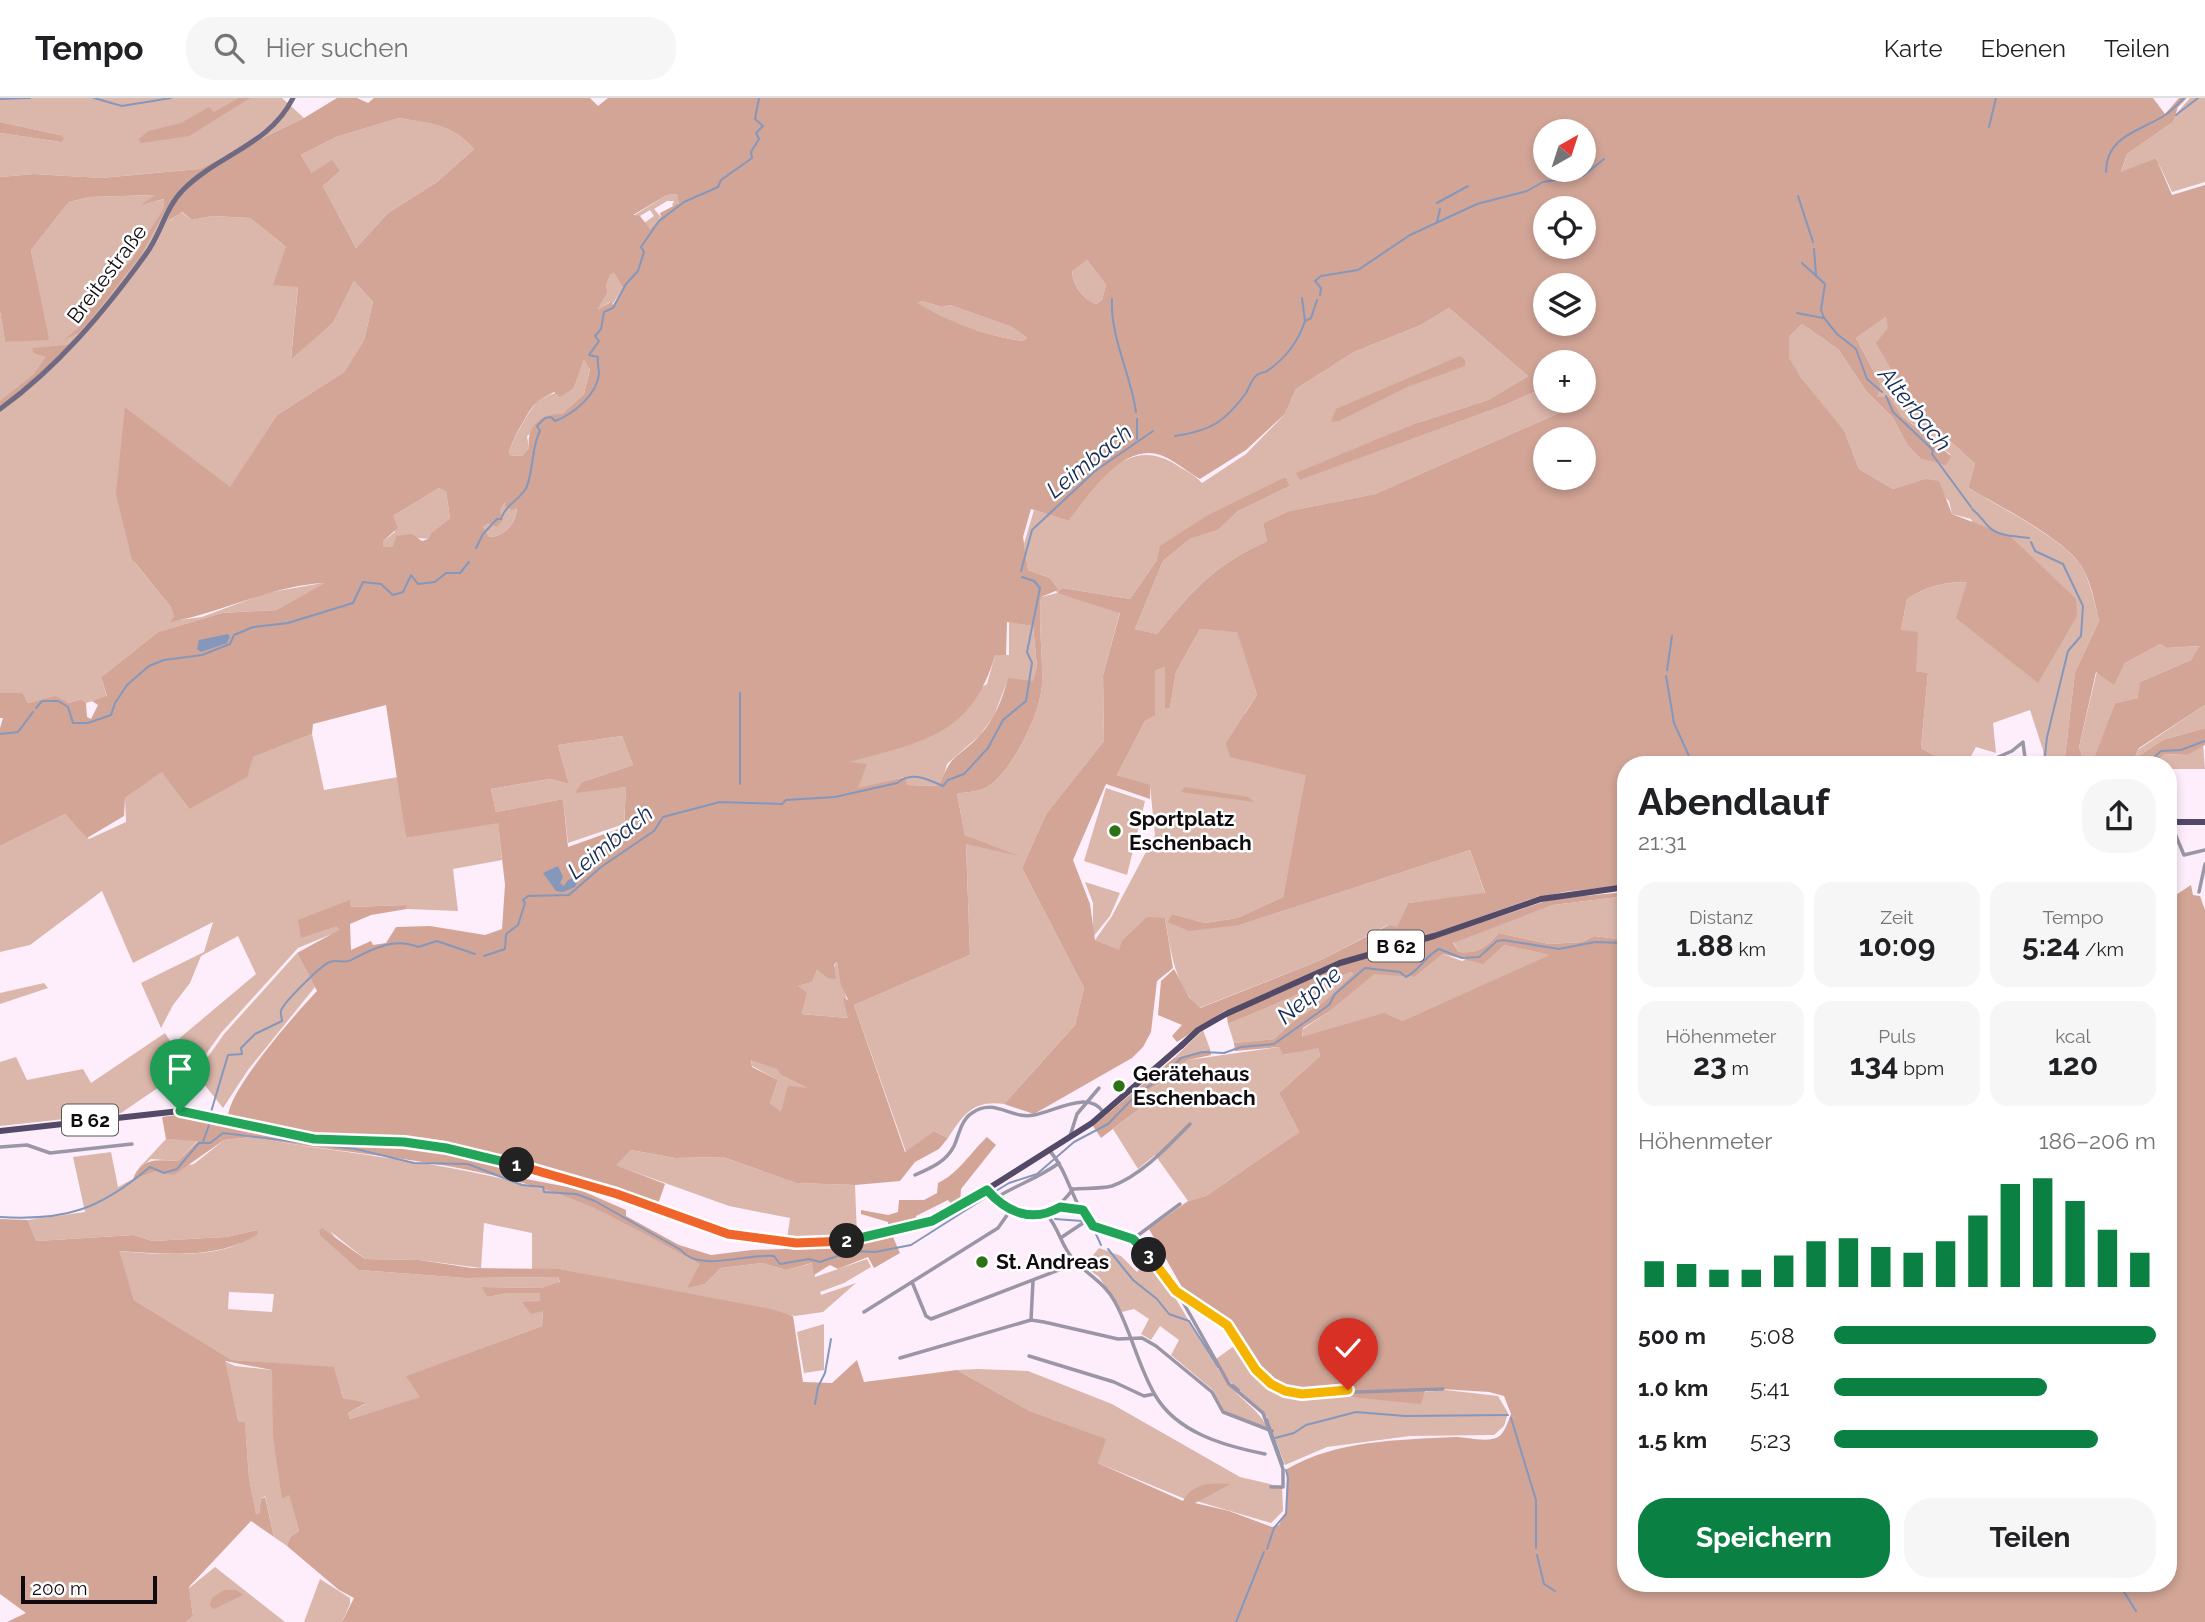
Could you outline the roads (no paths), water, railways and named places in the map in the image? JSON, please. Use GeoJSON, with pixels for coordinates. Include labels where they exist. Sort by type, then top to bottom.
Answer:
{"type":"FeatureCollection","features":[{"type":"Feature","properties":{"kind":"main road"},"geometry":{"type":"LineString","coordinates":[[2177,822],[2205,822]]}},
{"type":"Feature","properties":{"kind":"main road","name":"B 62"},"geometry":{"type":"LineString","coordinates":[[0,1131],[180,1111],[314,1139],[428,1145],[476,1154],[604,1190],[708,1229],[796,1243],[849,1241],[921,1225],[943,1217],[1052,1153],[1104,1114],[1198,1030],[1226,1014],[1340,963],[1434,936],[1541,899],[1617,888]]}},
{"type":"Feature","properties":{"kind":"street","name":"Breitestraße"},"geometry":{"type":"LineString","coordinates":[[0,409],[66,354],[145,256],[172,204],[183,190],[257,139],[293,98]]}},
{"type":"Feature","properties":{"kind":"street"},"geometry":{"type":"LineString","coordinates":[[2001,756],[2022,742],[2024,756]]}},
{"type":"Feature","properties":{"kind":"street"},"geometry":{"type":"LineString","coordinates":[[2177,840],[2184,855],[2205,850]]}},
{"type":"Feature","properties":{"kind":"street"},"geometry":{"type":"LineString","coordinates":[[2199,892],[2205,864]]}},
{"type":"Feature","properties":{"kind":"street"},"geometry":{"type":"LineString","coordinates":[[1070,1138],[1075,1117],[1099,1088]]}},
{"type":"Feature","properties":{"kind":"street"},"geometry":{"type":"LineString","coordinates":[[915,1175],[946,1157],[967,1117],[979,1109],[998,1106],[1021,1115],[1032,1116],[1086,1101],[1097,1105],[1104,1114]]}},
{"type":"Feature","properties":{"kind":"street"},"geometry":{"type":"LineString","coordinates":[[1073,1189],[1107,1187],[1120,1182],[1141,1169],[1190,1124]]}},
{"type":"Feature","properties":{"kind":"street"},"geometry":{"type":"LineString","coordinates":[[0,1147],[27,1145],[50,1153],[132,1144]]}},
{"type":"Feature","properties":{"kind":"street"},"geometry":{"type":"LineString","coordinates":[[1052,1153],[1059,1161],[1087,1220],[1100,1229],[1133,1239],[1156,1262],[1176,1291],[1229,1384],[1263,1413],[1272,1432],[1284,1476],[1283,1487],[1271,1487]]}},
{"type":"Feature","properties":{"kind":"street"},"geometry":{"type":"LineString","coordinates":[[994,1199],[1011,1188],[1033,1181],[1059,1161]]}},
{"type":"Feature","properties":{"kind":"street"},"geometry":{"type":"LineString","coordinates":[[987,1190],[1010,1211],[1047,1215],[1060,1207],[1073,1189]]}},
{"type":"Feature","properties":{"kind":"street"},"geometry":{"type":"LineString","coordinates":[[1133,1239],[1180,1204]]}},
{"type":"Feature","properties":{"kind":"street"},"geometry":{"type":"LineString","coordinates":[[1060,1207],[1083,1210]]}},
{"type":"Feature","properties":{"kind":"street"},"geometry":{"type":"LineString","coordinates":[[864,1312],[998,1228],[1010,1211]]}},
{"type":"Feature","properties":{"kind":"street"},"geometry":{"type":"LineString","coordinates":[[1047,1215],[1077,1263],[1098,1278],[1114,1300],[1154,1394],[1165,1409],[1198,1433],[1231,1448],[1265,1454]]}},
{"type":"Feature","properties":{"kind":"street"},"geometry":{"type":"LineString","coordinates":[[1062,1237],[1087,1220]]}},
{"type":"Feature","properties":{"kind":"street"},"geometry":{"type":"LineString","coordinates":[[912,1282],[926,1316],[931,1319],[1077,1263]]}},
{"type":"Feature","properties":{"kind":"street"},"geometry":{"type":"LineString","coordinates":[[1031,1320],[1033,1281]]}},
{"type":"Feature","properties":{"kind":"street"},"geometry":{"type":"LineString","coordinates":[[1176,1291],[1227,1325],[1264,1378],[1285,1391],[1308,1394],[1348,1390],[1443,1389]]}},
{"type":"Feature","properties":{"kind":"street"},"geometry":{"type":"LineString","coordinates":[[900,1358],[1031,1320],[1118,1339],[1142,1338],[1174,1360],[1212,1392],[1223,1412],[1272,1432]]}},
{"type":"Feature","properties":{"kind":"street"},"geometry":{"type":"LineString","coordinates":[[1029,1356],[1114,1382],[1144,1396],[1154,1394]]}},
{"type":"Feature","properties":{"kind":"water"},"geometry":{"type":"Polygon","coordinates":[[[228,634],[230,637],[227,643],[201,652],[197,649],[199,640],[228,634]]]}},
{"type":"Feature","properties":{"kind":"water"},"geometry":{"type":"Polygon","coordinates":[[[558,866],[563,877],[560,883],[564,886],[568,880],[580,875],[575,887],[563,892],[556,891],[543,873],[558,866]]]}},
{"type":"Feature","properties":{"kind":"waterway"},"geometry":{"type":"LineString","coordinates":[[0,99],[30,98]]}},
{"type":"Feature","properties":{"kind":"waterway"},"geometry":{"type":"LineString","coordinates":[[94,98],[122,106],[171,98]]}},
{"type":"Feature","properties":{"kind":"waterway"},"geometry":{"type":"LineString","coordinates":[[476,548],[483,534],[497,519],[501,519],[528,485],[540,431],[537,426],[545,418],[551,417],[555,421],[570,414],[594,389],[599,374],[598,357],[589,355],[599,341],[595,336],[601,329],[604,312],[613,308],[626,284],[638,271],[644,252],[641,247],[659,221],[684,202],[718,187],[721,180],[752,158],[751,152],[759,139],[756,133],[763,126],[755,119],[759,98]]}},
{"type":"Feature","properties":{"kind":"waterway"},"geometry":{"type":"LineString","coordinates":[[1989,127],[1996,98]]}},
{"type":"Feature","properties":{"kind":"waterway"},"geometry":{"type":"LineString","coordinates":[[2106,172],[2107,160],[2117,143],[2165,115],[2184,98]]}},
{"type":"Feature","properties":{"kind":"waterway"},"geometry":{"type":"LineString","coordinates":[[2176,115],[2198,98]]}},
{"type":"Feature","properties":{"kind":"waterway","name":"Leimbach"},"geometry":{"type":"LineString","coordinates":[[1320,295],[1321,288],[1315,281],[1321,276],[1358,270],[1410,235],[1477,204],[1527,191],[1543,182],[1583,176],[1604,159]]}},
{"type":"Feature","properties":{"kind":"waterway"},"geometry":{"type":"LineString","coordinates":[[1437,203],[1468,186]]}},
{"type":"Feature","properties":{"kind":"waterway"},"geometry":{"type":"LineString","coordinates":[[1798,196],[1813,242]]}},
{"type":"Feature","properties":{"kind":"waterway"},"geometry":{"type":"LineString","coordinates":[[1437,222],[1440,209]]}},
{"type":"Feature","properties":{"kind":"waterway"},"geometry":{"type":"LineString","coordinates":[[1814,249],[1816,275]]}},
{"type":"Feature","properties":{"kind":"waterway","name":"Alterbach"},"geometry":{"type":"LineString","coordinates":[[1802,263],[1825,284],[1821,310],[1824,318],[1837,334],[1856,349],[1867,379],[1882,392]]}},
{"type":"Feature","properties":{"kind":"waterway"},"geometry":{"type":"LineString","coordinates":[[1302,298],[1305,321]]}},
{"type":"Feature","properties":{"kind":"waterway"},"geometry":{"type":"LineString","coordinates":[[1112,299],[1117,342],[1136,412]]}},
{"type":"Feature","properties":{"kind":"waterway","name":"Leimbach"},"geometry":{"type":"LineString","coordinates":[[1175,436],[1207,428],[1224,418],[1246,393],[1255,376],[1274,366],[1290,349],[1305,321],[1311,318],[1317,300]]}},
{"type":"Feature","properties":{"kind":"waterway"},"geometry":{"type":"LineString","coordinates":[[1797,313],[1823,318]]}},
{"type":"Feature","properties":{"kind":"waterway","name":"Alterbach"},"geometry":{"type":"LineString","coordinates":[[1886,396],[1893,412],[1933,450],[1932,454],[1971,507]]}},
{"type":"Feature","properties":{"kind":"waterway"},"geometry":{"type":"LineString","coordinates":[[1137,419],[1137,439]]}},
{"type":"Feature","properties":{"kind":"waterway","name":"Leimbach"},"geometry":{"type":"LineString","coordinates":[[1021,571],[1032,530],[1095,471],[1153,431]]}},
{"type":"Feature","properties":{"kind":"waterway","name":"Alterbach"},"geometry":{"type":"LineString","coordinates":[[1972,509],[1992,530],[2029,538]]}},
{"type":"Feature","properties":{"kind":"waterway","name":"Alterbach"},"geometry":{"type":"LineString","coordinates":[[2031,542],[2035,551],[2063,564],[2083,606],[2081,636],[2068,651],[2045,756]]}},
{"type":"Feature","properties":{"kind":"waterway"},"geometry":{"type":"LineString","coordinates":[[36,708],[42,701],[58,701],[68,707],[73,723],[88,723],[111,715],[115,703],[127,685],[149,666],[164,660],[202,655],[230,644],[234,635],[253,627],[288,623],[353,603],[363,582],[381,584],[393,595],[403,592],[411,575],[418,584],[435,582],[446,573],[460,573],[469,562]]}},
{"type":"Feature","properties":{"kind":"waterway","name":"Leimbach"},"geometry":{"type":"LineString","coordinates":[[484,956],[505,949],[506,934],[518,925],[525,903],[523,900],[528,896],[569,895],[601,867],[654,831],[663,817],[720,802],[782,804],[786,800],[835,797],[897,783],[909,777],[920,777],[943,786],[948,780],[964,774],[988,748],[1003,720],[1026,701],[1032,663],[1027,652],[1040,588],[1034,581],[1022,577]]}},
{"type":"Feature","properties":{"kind":"waterway"},"geometry":{"type":"LineString","coordinates":[[1667,670],[1672,636]]}},
{"type":"Feature","properties":{"kind":"waterway"},"geometry":{"type":"LineString","coordinates":[[1666,676],[1674,723],[1689,756]]}},
{"type":"Feature","properties":{"kind":"waterway"},"geometry":{"type":"LineString","coordinates":[[740,693],[740,784]]}},
{"type":"Feature","properties":{"kind":"waterway"},"geometry":{"type":"LineString","coordinates":[[0,734],[18,732],[33,712]]}},
{"type":"Feature","properties":{"kind":"waterway","name":"Netphe"},"geometry":{"type":"LineString","coordinates":[[2155,756],[2161,751],[2181,750],[2205,741]]}},
{"type":"Feature","properties":{"kind":"waterway","name":"Netphe"},"geometry":{"type":"LineString","coordinates":[[996,1191],[1009,1183],[1037,1174],[1074,1142],[1108,1124],[1138,1093],[1162,1078],[1181,1058],[1202,1052],[1224,1053],[1241,1047],[1274,1044],[1329,1005],[1335,994],[1365,968],[1400,972],[1406,977],[1439,949],[1462,958],[1479,957],[1497,941],[1503,940],[1559,949],[1595,942],[1617,943]]}},
{"type":"Feature","properties":{"kind":"waterway","name":"Leimbach"},"geometry":{"type":"LineString","coordinates":[[211,1112],[228,1055],[242,1054],[241,1048],[255,1034],[282,1021],[283,1007],[302,985],[325,965],[333,961],[349,961],[375,948],[400,943],[418,947],[437,941],[475,954]]}},
{"type":"Feature","properties":{"kind":"waterway","name":"Leimbach"},"geometry":{"type":"LineString","coordinates":[[203,1142],[209,1125]]}},
{"type":"Feature","properties":{"kind":"waterway","name":"Netphe"},"geometry":{"type":"LineString","coordinates":[[0,1217],[45,1217],[81,1209],[115,1193],[150,1167],[164,1173],[177,1169],[199,1143],[210,1143],[223,1133],[356,1149],[414,1163],[468,1164],[522,1185],[543,1187],[544,1192],[576,1194],[595,1201],[689,1257],[699,1260],[774,1256],[780,1264],[809,1259],[820,1262],[852,1251],[875,1252],[911,1245],[985,1198]]}},
{"type":"Feature","properties":{"kind":"waterway"},"geometry":{"type":"LineString","coordinates":[[1055,1219],[1082,1221]]}},
{"type":"Feature","properties":{"kind":"waterway"},"geometry":{"type":"LineString","coordinates":[[1095,1232],[1101,1245]]}},
{"type":"Feature","properties":{"kind":"waterway"},"geometry":{"type":"LineString","coordinates":[[1108,1249],[1133,1280],[1157,1299],[1169,1314],[1189,1321],[1218,1367]]}},
{"type":"Feature","properties":{"kind":"waterway"},"geometry":{"type":"LineString","coordinates":[[815,1404],[818,1387],[825,1373],[831,1339]]}},
{"type":"Feature","properties":{"kind":"waterway"},"geometry":{"type":"LineString","coordinates":[[1233,1385],[1239,1390]]}},
{"type":"Feature","properties":{"kind":"waterway"},"geometry":{"type":"LineString","coordinates":[[1275,1438],[1294,1433],[1306,1425],[1356,1412],[1405,1416],[1508,1415]]}},
{"type":"Feature","properties":{"kind":"waterway"},"geometry":{"type":"LineString","coordinates":[[1511,1418],[1536,1500],[1536,1548]]}},
{"type":"Feature","properties":{"kind":"waterway"},"geometry":{"type":"LineString","coordinates":[[1267,1419],[1283,1464]]}},
{"type":"Feature","properties":{"kind":"waterway"},"geometry":{"type":"LineString","coordinates":[[1267,1549],[1274,1528],[1286,1514],[1286,1470]]}},
{"type":"Feature","properties":{"kind":"waterway"},"geometry":{"type":"LineString","coordinates":[[1236,1622],[1264,1552]]}},
{"type":"Feature","properties":{"kind":"waterway"},"geometry":{"type":"LineString","coordinates":[[1537,1555],[1544,1584],[1555,1591]]}},
{"type":"Feature","properties":{"kind":"waterway"},"geometry":{"type":"LineString","coordinates":[[2124,1592],[2136,1611]]}},
{"type":"Feature","properties":{"kind":"place","name":"Sportplatz Eschenbach"},"geometry":{"type":"Point","coordinates":[1115,831]}},
{"type":"Feature","properties":{"kind":"place","name":"Gerätehaus Eschenbach"},"geometry":{"type":"Point","coordinates":[1119,1086]}},
{"type":"Feature","properties":{"kind":"place","name":"St. Andreas"},"geometry":{"type":"Point","coordinates":[982,1262]}}]}
